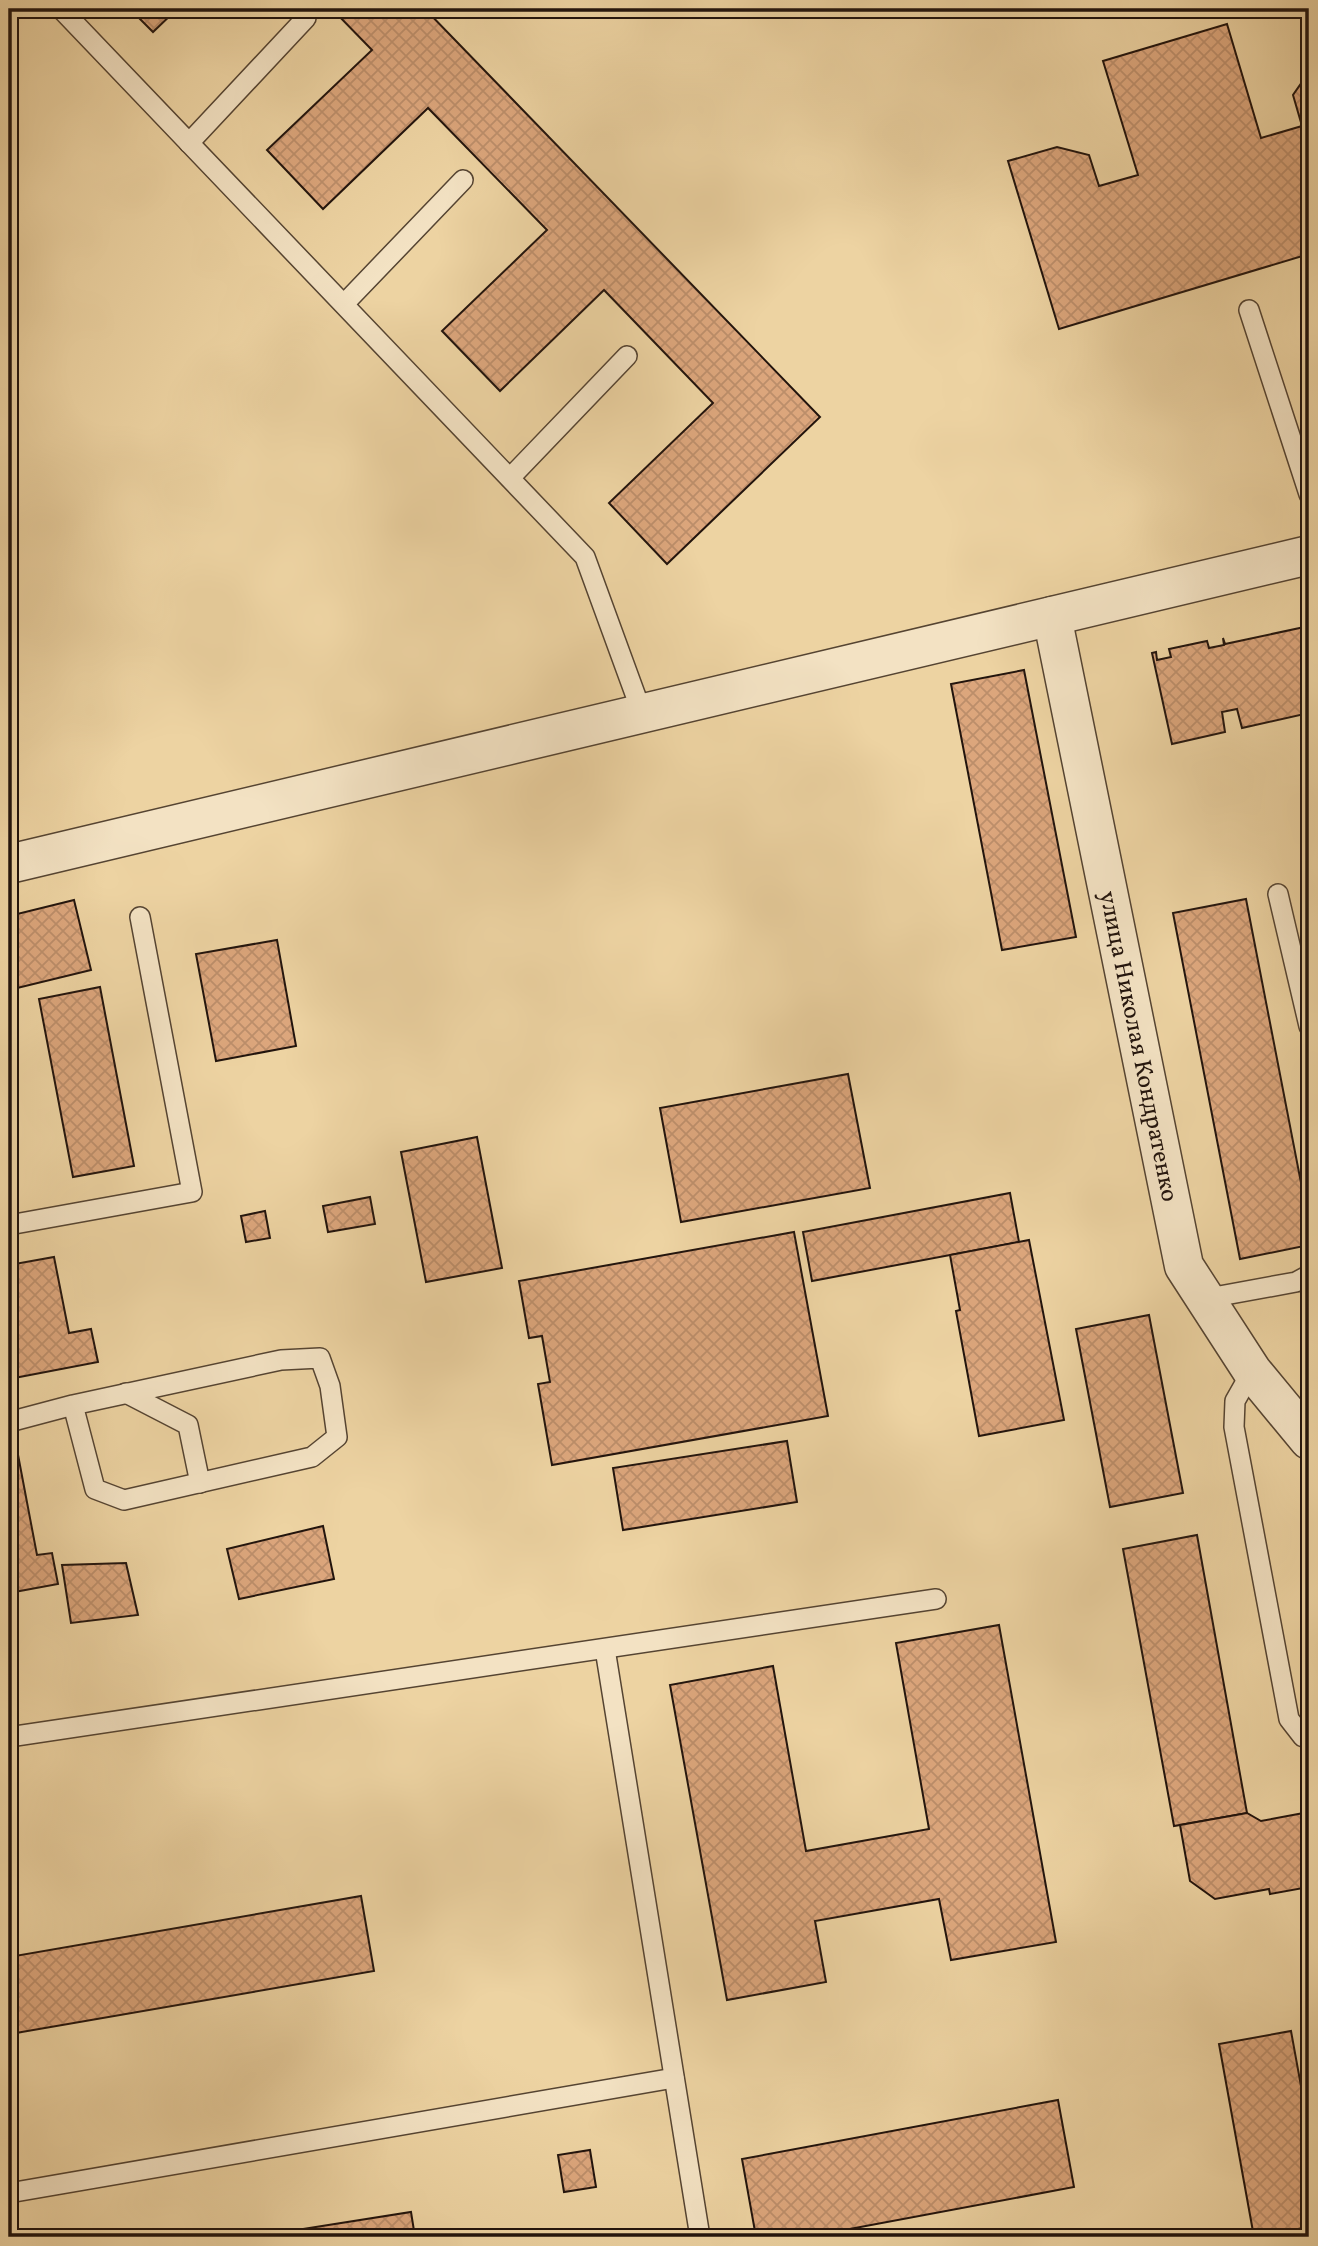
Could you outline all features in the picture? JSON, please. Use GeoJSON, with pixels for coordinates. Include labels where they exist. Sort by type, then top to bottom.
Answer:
{"type":"FeatureCollection","features":[{"type":"Feature","properties":{"kind":"street"},"geometry":{"type":"LineString","coordinates":[[9,864],[1309,555]]}},
{"type":"Feature","properties":{"kind":"street","name":"улица Николая Кондратенко"},"geometry":{"type":"LineString","coordinates":[[1052,616],[1184,1266],[1252,1371],[1309,1440]]}},
{"type":"Feature","properties":{"kind":"lane"},"geometry":{"type":"LineString","coordinates":[[61,9],[585,557],[642,713]]}},
{"type":"Feature","properties":{"kind":"lane"},"geometry":{"type":"LineString","coordinates":[[189,143],[306,18]]}},
{"type":"Feature","properties":{"kind":"lane"},"geometry":{"type":"LineString","coordinates":[[344,304],[463,180]]}},
{"type":"Feature","properties":{"kind":"lane"},"geometry":{"type":"LineString","coordinates":[[1249,310],[1309,494]]}},
{"type":"Feature","properties":{"kind":"lane"},"geometry":{"type":"LineString","coordinates":[[510,478],[626,356]]}},
{"type":"Feature","properties":{"kind":"lane"},"geometry":{"type":"LineString","coordinates":[[1278,894],[1309,1026]]}},
{"type":"Feature","properties":{"kind":"lane"},"geometry":{"type":"LineString","coordinates":[[9,1225],[192,1192],[140,917]]}},
{"type":"Feature","properties":{"kind":"lane"},"geometry":{"type":"LineString","coordinates":[[1203,1299],[1296,1282],[1309,1275]]}},
{"type":"Feature","properties":{"kind":"lane"},"geometry":{"type":"LineString","coordinates":[[9,1422],[72,1405],[281,1360],[320,1358],[330,1386],[337,1437],[312,1457],[124,1500],[95,1489],[72,1405]]}},
{"type":"Feature","properties":{"kind":"lane"},"geometry":{"type":"LineString","coordinates":[[1252,1371],[1235,1401],[1234,1427],[1289,1719],[1303,1737],[1309,1738]]}},
{"type":"Feature","properties":{"kind":"lane"},"geometry":{"type":"LineString","coordinates":[[126,1394],[187,1425],[200,1483]]}},
{"type":"Feature","properties":{"kind":"lane"},"geometry":{"type":"LineString","coordinates":[[9,1737],[936,1599]]}},
{"type":"Feature","properties":{"kind":"lane"},"geometry":{"type":"LineString","coordinates":[[605,1648],[699,2237]]}},
{"type":"Feature","properties":{"kind":"lane"},"geometry":{"type":"LineString","coordinates":[[9,2193],[674,2078]]}},
{"type":"Feature","properties":{"kind":"building"},"geometry":{"type":"Polygon","coordinates":[[[130,9],[177,9],[153,32],[130,9]]]}},
{"type":"Feature","properties":{"kind":"building"},"geometry":{"type":"Polygon","coordinates":[[[332,9],[425,9],[820,417],[667,564],[609,503],[713,403],[604,290],[500,391],[442,331],[547,230],[428,108],[323,209],[267,150],[372,50],[332,9]]]}},
{"type":"Feature","properties":{"kind":"building"},"geometry":{"type":"Polygon","coordinates":[[[1227,24],[1261,138],[1302,126],[1293,95],[1309,72],[1309,254],[1059,329],[1008,161],[1057,147],[1089,155],[1099,186],[1138,175],[1103,61],[1227,24]]]}},
{"type":"Feature","properties":{"kind":"building"},"geometry":{"type":"Polygon","coordinates":[[[1309,626],[1309,713],[1242,728],[1237,709],[1222,712],[1225,732],[1172,744],[1152,653],[1156,652],[1157,660],[1171,657],[1169,649],[1207,641],[1209,648],[1224,645],[1223,638],[1225,644],[1309,626]]]}},
{"type":"Feature","properties":{"kind":"building"},"geometry":{"type":"Polygon","coordinates":[[[1024,670],[1076,937],[1002,950],[951,684],[1024,670]]]}},
{"type":"Feature","properties":{"kind":"building"},"geometry":{"type":"Polygon","coordinates":[[[1246,899],[1309,1224],[1309,1245],[1240,1259],[1173,913],[1246,899]]]}},
{"type":"Feature","properties":{"kind":"building"},"geometry":{"type":"Polygon","coordinates":[[[74,900],[91,970],[9,990],[9,916],[74,900]]]}},
{"type":"Feature","properties":{"kind":"building"},"geometry":{"type":"Polygon","coordinates":[[[277,940],[296,1046],[216,1061],[196,954],[277,940]]]}},
{"type":"Feature","properties":{"kind":"building"},"geometry":{"type":"Polygon","coordinates":[[[100,987],[134,1166],[73,1177],[39,999],[100,987]]]}},
{"type":"Feature","properties":{"kind":"building"},"geometry":{"type":"Polygon","coordinates":[[[848,1074],[870,1188],[681,1222],[660,1108],[848,1074]]]}},
{"type":"Feature","properties":{"kind":"building"},"geometry":{"type":"Polygon","coordinates":[[[477,1137],[502,1268],[426,1282],[401,1152],[477,1137]]]}},
{"type":"Feature","properties":{"kind":"building"},"geometry":{"type":"Polygon","coordinates":[[[1010,1193],[1019,1242],[812,1281],[803,1232],[1010,1193]]]}},
{"type":"Feature","properties":{"kind":"building"},"geometry":{"type":"Polygon","coordinates":[[[370,1197],[375,1224],[328,1232],[323,1206],[370,1197]]]}},
{"type":"Feature","properties":{"kind":"building"},"geometry":{"type":"Polygon","coordinates":[[[265,1211],[270,1238],[246,1242],[241,1216],[265,1211]]]}},
{"type":"Feature","properties":{"kind":"building"},"geometry":{"type":"Polygon","coordinates":[[[794,1232],[828,1416],[552,1465],[538,1384],[550,1382],[542,1336],[529,1338],[519,1281],[794,1232]]]}},
{"type":"Feature","properties":{"kind":"building"},"geometry":{"type":"Polygon","coordinates":[[[1029,1240],[1064,1420],[979,1436],[956,1311],[960,1310],[950,1255],[1029,1240]]]}},
{"type":"Feature","properties":{"kind":"building"},"geometry":{"type":"Polygon","coordinates":[[[54,1257],[69,1333],[91,1329],[98,1362],[9,1379],[9,1265],[54,1257]]]}},
{"type":"Feature","properties":{"kind":"building"},"geometry":{"type":"Polygon","coordinates":[[[1149,1315],[1183,1493],[1110,1507],[1076,1329],[1149,1315]]]}},
{"type":"Feature","properties":{"kind":"building"},"geometry":{"type":"Polygon","coordinates":[[[15,1439],[37,1555],[52,1553],[58,1584],[9,1593],[9,1440],[15,1439]]]}},
{"type":"Feature","properties":{"kind":"building"},"geometry":{"type":"Polygon","coordinates":[[[787,1441],[797,1502],[623,1530],[613,1468],[787,1441]]]}},
{"type":"Feature","properties":{"kind":"building"},"geometry":{"type":"Polygon","coordinates":[[[323,1526],[334,1579],[239,1599],[227,1549],[323,1526]]]}},
{"type":"Feature","properties":{"kind":"building"},"geometry":{"type":"Polygon","coordinates":[[[1197,1535],[1247,1813],[1174,1826],[1123,1549],[1197,1535]]]}},
{"type":"Feature","properties":{"kind":"building"},"geometry":{"type":"Polygon","coordinates":[[[126,1563],[138,1615],[71,1623],[62,1565],[126,1563]]]}},
{"type":"Feature","properties":{"kind":"building"},"geometry":{"type":"Polygon","coordinates":[[[999,1625],[1056,1942],[951,1960],[939,1899],[815,1921],[826,1982],[727,2000],[670,1685],[773,1666],[806,1851],[929,1829],[896,1643],[999,1625]]]}},
{"type":"Feature","properties":{"kind":"building"},"geometry":{"type":"Polygon","coordinates":[[[1309,1812],[1309,1887],[1270,1894],[1269,1889],[1215,1899],[1190,1881],[1180,1825],[1247,1813],[1261,1821],[1309,1812]]]}},
{"type":"Feature","properties":{"kind":"building"},"geometry":{"type":"Polygon","coordinates":[[[361,1896],[374,1971],[16,2033],[9,1991],[9,1957],[361,1896]]]}},
{"type":"Feature","properties":{"kind":"building"},"geometry":{"type":"Polygon","coordinates":[[[1291,2031],[1309,2130],[1309,2227],[1254,2237],[1219,2044],[1291,2031]]]}},
{"type":"Feature","properties":{"kind":"building"},"geometry":{"type":"Polygon","coordinates":[[[1058,2100],[1074,2187],[807,2237],[756,2237],[742,2159],[1058,2100]]]}},
{"type":"Feature","properties":{"kind":"building"},"geometry":{"type":"Polygon","coordinates":[[[590,2150],[596,2187],[564,2192],[558,2155],[590,2150]]]}},
{"type":"Feature","properties":{"kind":"building"},"geometry":{"type":"Polygon","coordinates":[[[411,2212],[415,2237],[252,2237],[411,2212]]]}}]}
